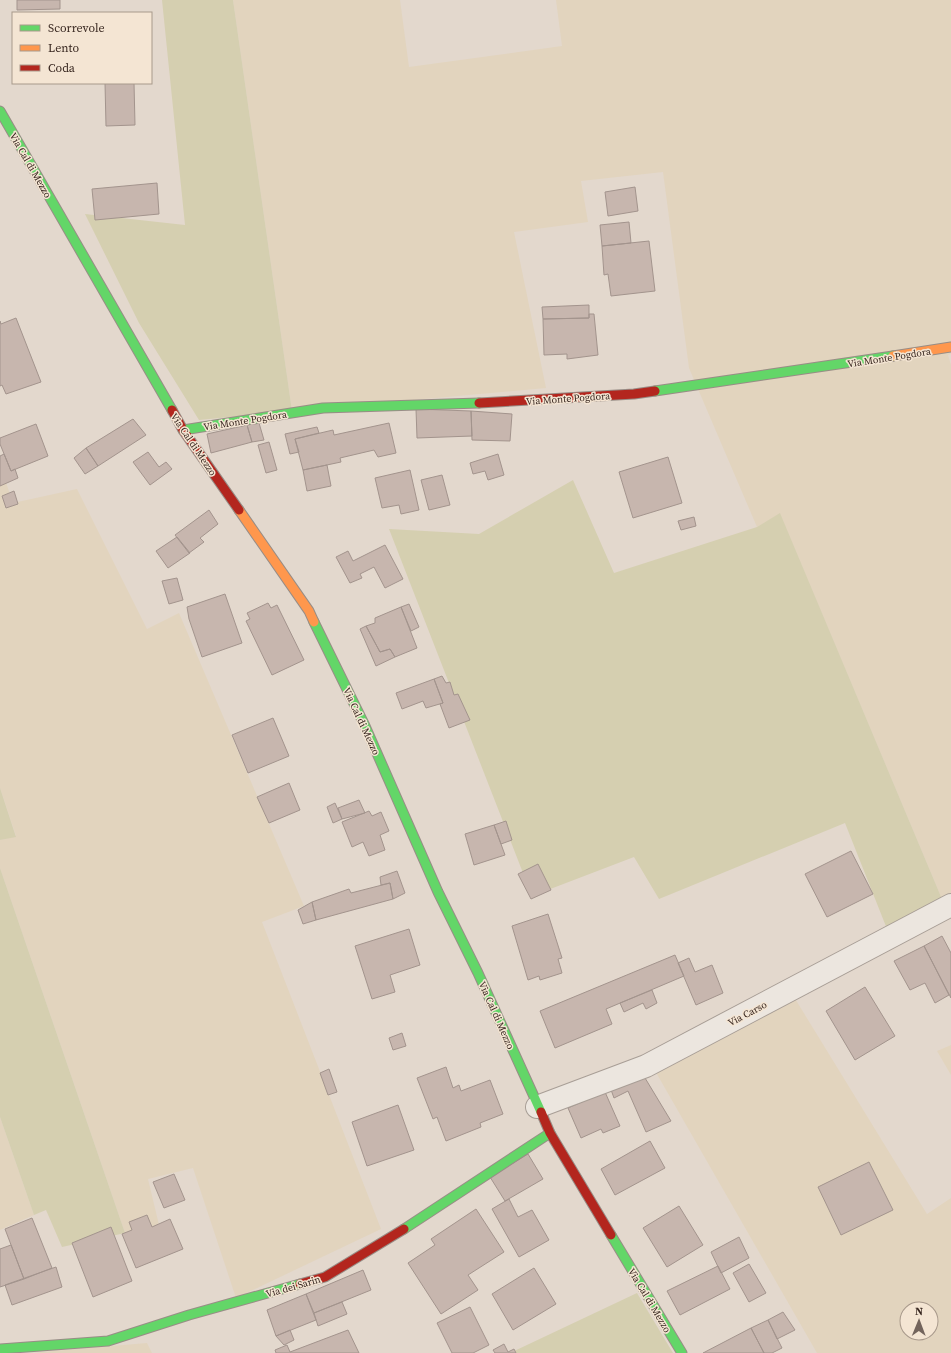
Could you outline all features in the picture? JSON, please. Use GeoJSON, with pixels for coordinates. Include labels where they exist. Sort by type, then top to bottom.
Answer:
{"type":"FeatureCollection","features":[{"type":"Feature","properties":{"kind":"street","name":"Via Cal di Mezzo"},"geometry":{"type":"LineString","coordinates":[[0,111],[183,430],[310,611],[365,726],[438,892],[478,972],[537,1107],[550,1133],[682,1353]]}},
{"type":"Feature","properties":{"kind":"street","name":"Via Monte Pogdora"},"geometry":{"type":"LineString","coordinates":[[183,430],[323,408],[485,403],[634,394],[951,347]]}},
{"type":"Feature","properties":{"kind":"street","name":"Via Carso"},"geometry":{"type":"LineString","coordinates":[[537,1107],[646,1066],[951,905]]}},
{"type":"Feature","properties":{"kind":"street","name":"Via dei Sarin"},"geometry":{"type":"LineString","coordinates":[[0,1348],[108,1342],[189,1315],[325,1277],[421,1219],[550,1133]]}},
{"type":"Feature","properties":{"kind":"shaded area"},"geometry":{"type":"Polygon","coordinates":[[[162,0],[233,0],[292,411],[199,420],[139,323],[85,214],[185,225],[162,0]]]}},
{"type":"Feature","properties":{"kind":"shaded area"},"geometry":{"type":"Polygon","coordinates":[[[233,0],[400,0],[409,67],[562,46],[556,0],[951,0],[951,354],[948,355],[951,365],[951,909],[947,911],[780,514],[757,527],[689,368],[663,172],[581,181],[588,222],[514,232],[546,388],[292,411],[233,0]]]}},
{"type":"Feature","properties":{"kind":"shaded area"},"geometry":{"type":"Polygon","coordinates":[[[0,465],[13,503],[77,489],[147,629],[179,613],[304,906],[262,922],[381,1229],[236,1298],[193,1168],[148,1179],[159,1225],[125,1233],[0,868],[0,840],[16,836],[0,788],[0,465]]]}},
{"type":"Feature","properties":{"kind":"shaded area"},"geometry":{"type":"Polygon","coordinates":[[[573,480],[614,573],[757,527],[780,513],[947,911],[889,934],[845,823],[659,899],[634,857],[532,896],[389,529],[479,534],[573,480]]]}},
{"type":"Feature","properties":{"kind":"shaded area"},"geometry":{"type":"Polygon","coordinates":[[[0,788],[16,837],[0,840],[0,788]]]}},
{"type":"Feature","properties":{"kind":"shaded area"},"geometry":{"type":"Polygon","coordinates":[[[0,868],[125,1233],[62,1247],[46,1210],[34,1215],[0,1117],[0,868]]]}},
{"type":"Feature","properties":{"kind":"shaded area"},"geometry":{"type":"Polygon","coordinates":[[[794,997],[927,1214],[951,1198],[951,1353],[817,1353],[650,1062],[794,997]]]}},
{"type":"Feature","properties":{"kind":"shaded area"},"geometry":{"type":"Polygon","coordinates":[[[951,1045],[951,1075],[937,1051],[951,1045]]]}},
{"type":"Feature","properties":{"kind":"shaded area"},"geometry":{"type":"Polygon","coordinates":[[[0,1117],[34,1215],[0,1230],[0,1117]]]}},
{"type":"Feature","properties":{"kind":"shaded area"},"geometry":{"type":"Polygon","coordinates":[[[637,1293],[673,1353],[510,1353],[637,1293]]]}},
{"type":"Feature","properties":{"kind":"shaded area"},"geometry":{"type":"Polygon","coordinates":[[[147,1343],[152,1353],[30,1353],[147,1343]]]}},
{"type":"Feature","properties":{"kind":"building"},"geometry":{"type":"Polygon","coordinates":[[[17,0],[60,0],[60,9],[17,10],[17,0]]]}},
{"type":"Feature","properties":{"kind":"building"},"geometry":{"type":"Polygon","coordinates":[[[105,84],[134,84],[135,125],[106,126],[105,84]]]}},
{"type":"Feature","properties":{"kind":"building"},"geometry":{"type":"Polygon","coordinates":[[[157,183],[159,214],[95,220],[92,189],[157,183]]]}},
{"type":"Feature","properties":{"kind":"building"},"geometry":{"type":"Polygon","coordinates":[[[635,187],[638,211],[608,216],[605,192],[635,187]]]}},
{"type":"Feature","properties":{"kind":"building"},"geometry":{"type":"Polygon","coordinates":[[[629,222],[631,243],[602,246],[600,225],[629,222]]]}},
{"type":"Feature","properties":{"kind":"building"},"geometry":{"type":"Polygon","coordinates":[[[649,241],[655,291],[611,296],[608,274],[604,275],[602,246],[649,241]]]}},
{"type":"Feature","properties":{"kind":"building"},"geometry":{"type":"Polygon","coordinates":[[[589,305],[589,318],[543,319],[542,307],[589,305]]]}},
{"type":"Feature","properties":{"kind":"building"},"geometry":{"type":"Polygon","coordinates":[[[589,314],[594,314],[598,355],[567,359],[567,354],[544,355],[543,319],[589,318],[589,314]]]}},
{"type":"Feature","properties":{"kind":"building"},"geometry":{"type":"Polygon","coordinates":[[[16,318],[41,382],[6,394],[2,385],[0,386],[0,321],[1,324],[16,318]]]}},
{"type":"Feature","properties":{"kind":"building"},"geometry":{"type":"Polygon","coordinates":[[[416,409],[471,411],[472,436],[417,438],[416,409]]]}},
{"type":"Feature","properties":{"kind":"building"},"geometry":{"type":"Polygon","coordinates":[[[471,411],[512,414],[510,441],[472,440],[471,411]]]}},
{"type":"Feature","properties":{"kind":"building"},"geometry":{"type":"Polygon","coordinates":[[[133,419],[146,435],[98,466],[86,448],[133,419]]]}},
{"type":"Feature","properties":{"kind":"building"},"geometry":{"type":"Polygon","coordinates":[[[259,423],[264,440],[252,442],[247,425],[259,423]]]}},
{"type":"Feature","properties":{"kind":"building"},"geometry":{"type":"Polygon","coordinates":[[[389,423],[396,453],[378,457],[374,450],[340,458],[341,462],[303,470],[295,439],[333,430],[334,435],[389,423]]]}},
{"type":"Feature","properties":{"kind":"building"},"geometry":{"type":"Polygon","coordinates":[[[36,424],[48,456],[11,471],[0,444],[0,438],[36,424]]]}},
{"type":"Feature","properties":{"kind":"building"},"geometry":{"type":"Polygon","coordinates":[[[247,425],[252,442],[211,453],[207,434],[247,425]]]}},
{"type":"Feature","properties":{"kind":"building"},"geometry":{"type":"Polygon","coordinates":[[[317,427],[319,433],[295,439],[299,452],[290,454],[285,434],[317,427]]]}},
{"type":"Feature","properties":{"kind":"building"},"geometry":{"type":"Polygon","coordinates":[[[269,442],[277,470],[266,473],[258,445],[269,442]]]}},
{"type":"Feature","properties":{"kind":"building"},"geometry":{"type":"Polygon","coordinates":[[[86,448],[98,466],[85,474],[74,458],[86,448]]]}},
{"type":"Feature","properties":{"kind":"building"},"geometry":{"type":"Polygon","coordinates":[[[148,452],[159,467],[166,462],[172,469],[150,485],[133,462],[148,452]]]}},
{"type":"Feature","properties":{"kind":"building"},"geometry":{"type":"Polygon","coordinates":[[[4,454],[11,471],[15,469],[18,478],[0,486],[0,456],[4,454]]]}},
{"type":"Feature","properties":{"kind":"building"},"geometry":{"type":"Polygon","coordinates":[[[498,454],[504,475],[488,480],[485,471],[473,474],[470,463],[498,454]]]}},
{"type":"Feature","properties":{"kind":"building"},"geometry":{"type":"Polygon","coordinates":[[[668,457],[682,503],[633,518],[619,472],[668,457]]]}},
{"type":"Feature","properties":{"kind":"building"},"geometry":{"type":"Polygon","coordinates":[[[327,465],[331,486],[307,491],[303,470],[327,465]]]}},
{"type":"Feature","properties":{"kind":"building"},"geometry":{"type":"Polygon","coordinates":[[[410,470],[419,510],[401,514],[399,505],[382,508],[375,478],[410,470]]]}},
{"type":"Feature","properties":{"kind":"building"},"geometry":{"type":"Polygon","coordinates":[[[442,475],[450,505],[429,510],[421,480],[442,475]]]}},
{"type":"Feature","properties":{"kind":"building"},"geometry":{"type":"Polygon","coordinates":[[[14,491],[18,504],[6,508],[2,496],[14,491]]]}},
{"type":"Feature","properties":{"kind":"building"},"geometry":{"type":"Polygon","coordinates":[[[209,510],[218,524],[200,538],[204,542],[189,553],[175,535],[209,510]]]}},
{"type":"Feature","properties":{"kind":"building"},"geometry":{"type":"Polygon","coordinates":[[[694,517],[696,526],[681,530],[678,521],[694,517]]]}},
{"type":"Feature","properties":{"kind":"building"},"geometry":{"type":"Polygon","coordinates":[[[177,537],[190,553],[168,568],[156,551],[177,537]]]}},
{"type":"Feature","properties":{"kind":"building"},"geometry":{"type":"Polygon","coordinates":[[[385,545],[403,579],[385,588],[374,567],[360,574],[362,578],[350,583],[336,557],[348,551],[353,561],[385,545]]]}},
{"type":"Feature","properties":{"kind":"building"},"geometry":{"type":"Polygon","coordinates":[[[177,578],[183,600],[169,604],[162,581],[177,578]]]}},
{"type":"Feature","properties":{"kind":"building"},"geometry":{"type":"Polygon","coordinates":[[[225,594],[242,643],[202,657],[189,619],[187,607],[225,594]]]}},
{"type":"Feature","properties":{"kind":"building"},"geometry":{"type":"Polygon","coordinates":[[[268,603],[271,608],[277,605],[304,660],[272,675],[246,621],[250,619],[247,613],[268,603]]]}},
{"type":"Feature","properties":{"kind":"building"},"geometry":{"type":"Polygon","coordinates":[[[409,604],[419,627],[411,631],[401,607],[409,604]]]}},
{"type":"Feature","properties":{"kind":"building"},"geometry":{"type":"Polygon","coordinates":[[[401,607],[417,648],[395,657],[390,649],[380,652],[366,626],[375,623],[375,618],[401,607]]]}},
{"type":"Feature","properties":{"kind":"building"},"geometry":{"type":"Polygon","coordinates":[[[366,626],[380,652],[390,649],[395,657],[376,666],[360,629],[366,626]]]}},
{"type":"Feature","properties":{"kind":"building"},"geometry":{"type":"Polygon","coordinates":[[[442,676],[446,683],[450,682],[454,695],[458,694],[470,720],[449,728],[440,704],[443,703],[434,679],[442,676]]]}},
{"type":"Feature","properties":{"kind":"building"},"geometry":{"type":"Polygon","coordinates":[[[434,679],[443,703],[426,708],[423,701],[402,709],[396,693],[434,679]]]}},
{"type":"Feature","properties":{"kind":"building"},"geometry":{"type":"Polygon","coordinates":[[[273,718],[289,756],[248,773],[232,735],[273,718]]]}},
{"type":"Feature","properties":{"kind":"building"},"geometry":{"type":"Polygon","coordinates":[[[289,783],[300,810],[269,823],[257,797],[289,783]]]}},
{"type":"Feature","properties":{"kind":"building"},"geometry":{"type":"Polygon","coordinates":[[[359,800],[365,813],[342,819],[338,808],[359,800]]]}},
{"type":"Feature","properties":{"kind":"building"},"geometry":{"type":"Polygon","coordinates":[[[335,803],[342,819],[333,823],[327,807],[335,803]]]}},
{"type":"Feature","properties":{"kind":"building"},"geometry":{"type":"Polygon","coordinates":[[[369,811],[372,816],[381,812],[389,831],[380,835],[385,850],[369,856],[363,842],[352,847],[342,822],[369,811]]]}},
{"type":"Feature","properties":{"kind":"building"},"geometry":{"type":"Polygon","coordinates":[[[506,821],[512,840],[501,844],[494,825],[506,821]]]}},
{"type":"Feature","properties":{"kind":"building"},"geometry":{"type":"Polygon","coordinates":[[[494,825],[505,855],[474,865],[465,834],[494,825]]]}},
{"type":"Feature","properties":{"kind":"building"},"geometry":{"type":"Polygon","coordinates":[[[851,851],[873,894],[827,917],[805,874],[851,851]]]}},
{"type":"Feature","properties":{"kind":"building"},"geometry":{"type":"Polygon","coordinates":[[[538,864],[551,890],[531,899],[518,874],[538,864]]]}},
{"type":"Feature","properties":{"kind":"building"},"geometry":{"type":"Polygon","coordinates":[[[397,871],[405,893],[393,899],[390,883],[381,885],[380,877],[397,871]]]}},
{"type":"Feature","properties":{"kind":"building"},"geometry":{"type":"Polygon","coordinates":[[[390,883],[393,899],[316,920],[312,902],[349,889],[351,893],[390,883]]]}},
{"type":"Feature","properties":{"kind":"building"},"geometry":{"type":"Polygon","coordinates":[[[312,902],[316,920],[303,924],[298,910],[312,902]]]}},
{"type":"Feature","properties":{"kind":"building"},"geometry":{"type":"Polygon","coordinates":[[[548,914],[562,958],[558,959],[562,973],[540,980],[539,976],[528,980],[512,926],[548,914]]]}},
{"type":"Feature","properties":{"kind":"building"},"geometry":{"type":"Polygon","coordinates":[[[409,929],[420,965],[390,975],[395,992],[372,999],[355,946],[409,929]]]}},
{"type":"Feature","properties":{"kind":"building"},"geometry":{"type":"Polygon","coordinates":[[[942,936],[951,953],[951,998],[924,946],[942,936]]]}},
{"type":"Feature","properties":{"kind":"building"},"geometry":{"type":"Polygon","coordinates":[[[924,946],[949,995],[935,1003],[925,983],[910,990],[894,961],[924,946]]]}},
{"type":"Feature","properties":{"kind":"building"},"geometry":{"type":"Polygon","coordinates":[[[675,955],[684,976],[606,1009],[612,1024],[555,1048],[540,1011],[675,955]]]}},
{"type":"Feature","properties":{"kind":"building"},"geometry":{"type":"Polygon","coordinates":[[[689,958],[695,972],[712,965],[723,993],[696,1005],[678,963],[689,958]]]}},
{"type":"Feature","properties":{"kind":"building"},"geometry":{"type":"Polygon","coordinates":[[[865,987],[895,1036],[855,1060],[826,1011],[865,987]]]}},
{"type":"Feature","properties":{"kind":"building"},"geometry":{"type":"Polygon","coordinates":[[[652,990],[657,1003],[646,1009],[643,1003],[624,1012],[620,1003],[652,990]]]}},
{"type":"Feature","properties":{"kind":"building"},"geometry":{"type":"Polygon","coordinates":[[[402,1033],[406,1046],[393,1050],[389,1038],[402,1033]]]}},
{"type":"Feature","properties":{"kind":"building"},"geometry":{"type":"Polygon","coordinates":[[[446,1067],[453,1088],[459,1085],[461,1091],[490,1080],[503,1114],[480,1123],[481,1127],[446,1141],[437,1117],[433,1119],[417,1078],[446,1067]]]}},
{"type":"Feature","properties":{"kind":"building"},"geometry":{"type":"Polygon","coordinates":[[[329,1069],[337,1092],[328,1095],[320,1073],[329,1069]]]}},
{"type":"Feature","properties":{"kind":"building"},"geometry":{"type":"Polygon","coordinates":[[[642,1073],[671,1121],[646,1132],[628,1091],[614,1098],[610,1087],[642,1073]]]}},
{"type":"Feature","properties":{"kind":"building"},"geometry":{"type":"Polygon","coordinates":[[[605,1092],[620,1126],[603,1133],[601,1129],[581,1138],[568,1108],[605,1092]]]}},
{"type":"Feature","properties":{"kind":"building"},"geometry":{"type":"Polygon","coordinates":[[[398,1105],[414,1150],[367,1166],[352,1122],[398,1105]]]}},
{"type":"Feature","properties":{"kind":"building"},"geometry":{"type":"Polygon","coordinates":[[[650,1141],[665,1168],[615,1195],[601,1169],[650,1141]]]}},
{"type":"Feature","properties":{"kind":"building"},"geometry":{"type":"Polygon","coordinates":[[[528,1154],[543,1179],[505,1201],[490,1177],[528,1154]]]}},
{"type":"Feature","properties":{"kind":"building"},"geometry":{"type":"Polygon","coordinates":[[[869,1162],[893,1210],[841,1235],[818,1187],[869,1162]]]}},
{"type":"Feature","properties":{"kind":"building"},"geometry":{"type":"Polygon","coordinates":[[[174,1174],[185,1200],[164,1208],[153,1182],[174,1174]]]}},
{"type":"Feature","properties":{"kind":"building"},"geometry":{"type":"Polygon","coordinates":[[[509,1199],[518,1217],[532,1210],[549,1240],[519,1257],[492,1209],[509,1199]]]}},
{"type":"Feature","properties":{"kind":"building"},"geometry":{"type":"Polygon","coordinates":[[[679,1206],[703,1245],[667,1267],[643,1228],[679,1206]]]}},
{"type":"Feature","properties":{"kind":"building"},"geometry":{"type":"Polygon","coordinates":[[[476,1209],[504,1252],[468,1275],[478,1290],[441,1314],[408,1263],[435,1245],[431,1239],[476,1209]]]}},
{"type":"Feature","properties":{"kind":"building"},"geometry":{"type":"Polygon","coordinates":[[[147,1215],[152,1227],[170,1219],[183,1249],[136,1268],[122,1234],[132,1230],[129,1222],[147,1215]]]}},
{"type":"Feature","properties":{"kind":"building"},"geometry":{"type":"Polygon","coordinates":[[[32,1218],[52,1268],[24,1279],[5,1229],[32,1218]]]}},
{"type":"Feature","properties":{"kind":"building"},"geometry":{"type":"Polygon","coordinates":[[[111,1227],[132,1281],[93,1297],[72,1243],[111,1227]]]}},
{"type":"Feature","properties":{"kind":"building"},"geometry":{"type":"Polygon","coordinates":[[[739,1237],[749,1258],[721,1273],[711,1252],[739,1237]]]}},
{"type":"Feature","properties":{"kind":"building"},"geometry":{"type":"Polygon","coordinates":[[[11,1245],[24,1279],[0,1287],[0,1249],[11,1245]]]}},
{"type":"Feature","properties":{"kind":"building"},"geometry":{"type":"Polygon","coordinates":[[[749,1264],[766,1293],[749,1302],[733,1273],[749,1264]]]}},
{"type":"Feature","properties":{"kind":"building"},"geometry":{"type":"Polygon","coordinates":[[[718,1266],[730,1289],[680,1315],[667,1291],[718,1266]]]}},
{"type":"Feature","properties":{"kind":"building"},"geometry":{"type":"Polygon","coordinates":[[[56,1267],[62,1287],[12,1305],[5,1285],[56,1267]]]}},
{"type":"Feature","properties":{"kind":"building"},"geometry":{"type":"Polygon","coordinates":[[[534,1268],[556,1304],[513,1330],[492,1294],[534,1268]]]}},
{"type":"Feature","properties":{"kind":"building"},"geometry":{"type":"Polygon","coordinates":[[[363,1270],[371,1290],[314,1313],[306,1294],[363,1270]]]}},
{"type":"Feature","properties":{"kind":"building"},"geometry":{"type":"Polygon","coordinates":[[[306,1294],[316,1320],[276,1336],[267,1310],[306,1294]]]}},
{"type":"Feature","properties":{"kind":"building"},"geometry":{"type":"Polygon","coordinates":[[[342,1302],[347,1314],[318,1326],[314,1313],[342,1302]]]}},
{"type":"Feature","properties":{"kind":"building"},"geometry":{"type":"Polygon","coordinates":[[[470,1307],[489,1345],[473,1353],[452,1353],[437,1323],[470,1307]]]}},
{"type":"Feature","properties":{"kind":"building"},"geometry":{"type":"Polygon","coordinates":[[[783,1312],[795,1330],[777,1339],[768,1320],[783,1312]]]}},
{"type":"Feature","properties":{"kind":"building"},"geometry":{"type":"Polygon","coordinates":[[[768,1320],[782,1348],[772,1353],[764,1353],[751,1328],[768,1320]]]}},
{"type":"Feature","properties":{"kind":"building"},"geometry":{"type":"Polygon","coordinates":[[[751,1328],[764,1353],[703,1353],[751,1328]]]}},
{"type":"Feature","properties":{"kind":"building"},"geometry":{"type":"Polygon","coordinates":[[[290,1330],[294,1340],[284,1345],[276,1336],[290,1330]]]}},
{"type":"Feature","properties":{"kind":"building"},"geometry":{"type":"Polygon","coordinates":[[[348,1330],[359,1353],[276,1353],[275,1350],[287,1345],[290,1352],[348,1330]]]}},
{"type":"Feature","properties":{"kind":"building"},"geometry":{"type":"Polygon","coordinates":[[[504,1344],[508,1352],[514,1349],[516,1353],[495,1353],[493,1350],[504,1344]]]}},
{"type":"Feature","properties":{"kind":"traffic: fast"},"geometry":{"type":"LineString","coordinates":[[0,111],[172,410]]}},
{"type":"Feature","properties":{"kind":"traffic: fast"},"geometry":{"type":"LineString","coordinates":[[655,391],[893,356]]}},
{"type":"Feature","properties":{"kind":"traffic: fast"},"geometry":{"type":"LineString","coordinates":[[183,430],[323,408],[479,403]]}},
{"type":"Feature","properties":{"kind":"traffic: fast"},"geometry":{"type":"LineString","coordinates":[[314,622],[365,726],[438,892],[478,973],[541,1112]]}},
{"type":"Feature","properties":{"kind":"traffic: fast"},"geometry":{"type":"LineString","coordinates":[[404,1229],[550,1133]]}},
{"type":"Feature","properties":{"kind":"traffic: fast"},"geometry":{"type":"LineString","coordinates":[[611,1235],[682,1353]]}},
{"type":"Feature","properties":{"kind":"traffic: fast"},"geometry":{"type":"LineString","coordinates":[[0,1349],[108,1341],[189,1315],[300,1284]]}},
{"type":"Feature","properties":{"kind":"traffic: slow"},"geometry":{"type":"LineString","coordinates":[[893,356],[951,347]]}},
{"type":"Feature","properties":{"kind":"traffic: slow"},"geometry":{"type":"LineString","coordinates":[[239,510],[309,611],[314,622]]}},
{"type":"Feature","properties":{"kind":"traffic: jam"},"geometry":{"type":"LineString","coordinates":[[479,403],[634,394],[655,391]]}},
{"type":"Feature","properties":{"kind":"traffic: jam"},"geometry":{"type":"LineString","coordinates":[[172,410],[183,430],[239,510]]}},
{"type":"Feature","properties":{"kind":"traffic: jam"},"geometry":{"type":"LineString","coordinates":[[541,1112],[550,1133],[611,1235]]}},
{"type":"Feature","properties":{"kind":"traffic: jam"},"geometry":{"type":"LineString","coordinates":[[300,1284],[325,1277],[404,1229]]}}]}
